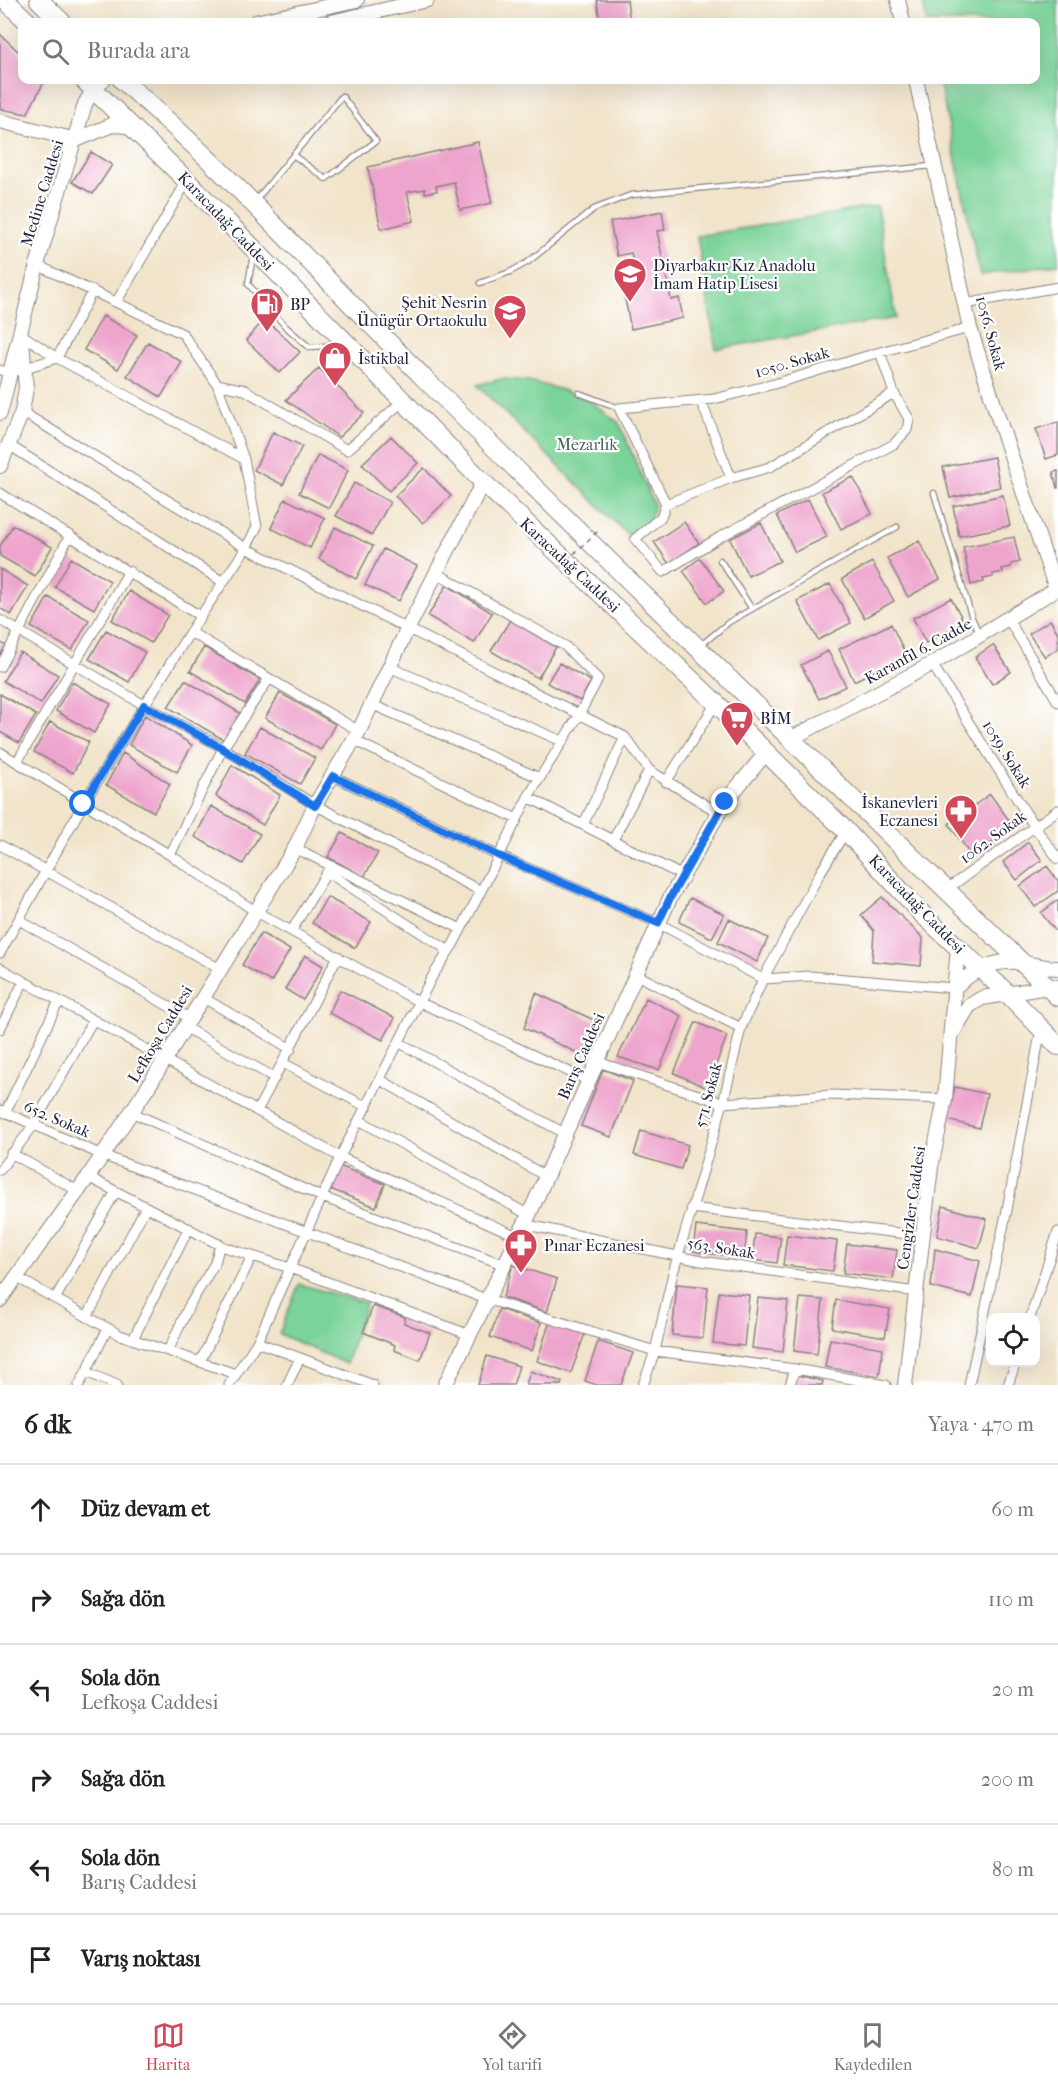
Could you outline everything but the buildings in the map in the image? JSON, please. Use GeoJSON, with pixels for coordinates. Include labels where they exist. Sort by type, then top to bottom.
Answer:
{"type":"FeatureCollection","features":[{"type":"Feature","properties":{"kind":"highway"},"geometry":{"type":"LineString","coordinates":[[5,0],[24,18]]}},
{"type":"Feature","properties":{"kind":"highway"},"geometry":{"type":"LineString","coordinates":[[39,0],[58,18]]}},
{"type":"Feature","properties":{"kind":"highway","name":"Karacadağ Caddesi"},"geometry":{"type":"LineString","coordinates":[[94,84],[130,126],[187,180],[483,483],[716,703],[846,831],[924,916],[1007,993],[1058,1046]]}},
{"type":"Feature","properties":{"kind":"highway","name":"Karacadağ Caddesi"},"geometry":{"type":"LineString","coordinates":[[126,84],[253,204],[374,328],[698,648],[1023,963],[1055,990]]}},
{"type":"Feature","properties":{"kind":"street"},"geometry":{"type":"LineString","coordinates":[[274,18],[357,0]]}},
{"type":"Feature","properties":{"kind":"street"},"geometry":{"type":"LineString","coordinates":[[341,18],[371,6],[428,0]]}},
{"type":"Feature","properties":{"kind":"street"},"geometry":{"type":"LineString","coordinates":[[898,0],[902,18]]}},
{"type":"Feature","properties":{"kind":"street","name":"Medine Caddesi"},"geometry":{"type":"LineString","coordinates":[[0,413],[5,372],[21,334],[37,265],[93,84]]}},
{"type":"Feature","properties":{"kind":"street","name":"1056. Sokak"},"geometry":{"type":"LineString","coordinates":[[917,84],[970,328],[1000,425],[1057,588]]}},
{"type":"Feature","properties":{"kind":"street"},"geometry":{"type":"LineString","coordinates":[[0,121],[76,140],[112,125],[130,126]]}},
{"type":"Feature","properties":{"kind":"street"},"geometry":{"type":"LineString","coordinates":[[117,302],[187,180]]}},
{"type":"Feature","properties":{"kind":"street"},"geometry":{"type":"LineString","coordinates":[[0,953],[83,804],[200,616],[246,548],[257,527],[244,459],[217,384],[183,334],[37,265]]}},
{"type":"Feature","properties":{"kind":"street"},"geometry":{"type":"LineString","coordinates":[[965,304],[1058,287]]}},
{"type":"Feature","properties":{"kind":"street"},"geometry":{"type":"LineString","coordinates":[[5,372],[57,358],[93,290]]}},
{"type":"Feature","properties":{"kind":"street","name":"1050. Sokak"},"geometry":{"type":"LineString","coordinates":[[619,408],[701,401],[774,384],[970,328]]}},
{"type":"Feature","properties":{"kind":"street"},"geometry":{"type":"LineString","coordinates":[[21,334],[57,358],[244,459]]}},
{"type":"Feature","properties":{"kind":"street"},"geometry":{"type":"LineString","coordinates":[[0,466],[22,412],[26,388],[21,334]]}},
{"type":"Feature","properties":{"kind":"street"},"geometry":{"type":"LineString","coordinates":[[619,408],[666,504],[661,517],[635,539],[663,572],[720,537],[894,444],[907,430],[909,419],[894,393],[880,352]]}},
{"type":"Feature","properties":{"kind":"street"},"geometry":{"type":"LineString","coordinates":[[217,384],[245,390],[347,450],[403,401]]}},
{"type":"Feature","properties":{"kind":"street"},"geometry":{"type":"LineString","coordinates":[[666,504],[731,478],[770,467],[894,393]]}},
{"type":"Feature","properties":{"kind":"street"},"geometry":{"type":"LineString","coordinates":[[701,401],[731,478]]}},
{"type":"Feature","properties":{"kind":"street"},"geometry":{"type":"LineString","coordinates":[[22,412],[246,548],[625,737],[649,771],[719,813]]}},
{"type":"Feature","properties":{"kind":"street"},"geometry":{"type":"LineString","coordinates":[[9,445],[224,582]]}},
{"type":"Feature","properties":{"kind":"street","name":"Lefkoşa Caddesi"},"geometry":{"type":"LineString","coordinates":[[2,1294],[78,1191],[131,1112],[189,1023],[202,997],[295,848],[315,806],[356,735],[483,483]]}},
{"type":"Feature","properties":{"kind":"street"},"geometry":{"type":"LineString","coordinates":[[0,493],[200,616]]}},
{"type":"Feature","properties":{"kind":"street"},"geometry":{"type":"LineString","coordinates":[[0,667],[70,535]]}},
{"type":"Feature","properties":{"kind":"street"},"geometry":{"type":"LineString","coordinates":[[17,762],[129,572]]}},
{"type":"Feature","properties":{"kind":"street"},"geometry":{"type":"LineString","coordinates":[[229,1385],[257,1342],[340,1157],[432,977],[461,929],[528,797],[579,715],[598,679],[565,646],[436,573]]}},
{"type":"Feature","properties":{"kind":"street","name":"Karanfil 6. Cadde"},"geometry":{"type":"LineString","coordinates":[[792,738],[932,664],[1057,588]]}},
{"type":"Feature","properties":{"kind":"street"},"geometry":{"type":"LineString","coordinates":[[1008,619],[1058,702]]}},
{"type":"Feature","properties":{"kind":"street"},"geometry":{"type":"LineString","coordinates":[[0,620],[222,748],[315,806],[481,891]]}},
{"type":"Feature","properties":{"kind":"street"},"geometry":{"type":"LineString","coordinates":[[190,632],[356,735],[517,819]]}},
{"type":"Feature","properties":{"kind":"street","name":"1059. Sokak"},"geometry":{"type":"LineString","coordinates":[[932,664],[1034,826],[1058,859]]}},
{"type":"Feature","properties":{"kind":"street"},"geometry":{"type":"LineString","coordinates":[[389,667],[562,741]]}},
{"type":"Feature","properties":{"kind":"street"},"geometry":{"type":"LineString","coordinates":[[170,855],[222,748],[269,679]]}},
{"type":"Feature","properties":{"kind":"street"},"geometry":{"type":"LineString","coordinates":[[666,782],[716,703]]}},
{"type":"Feature","properties":{"kind":"street"},"geometry":{"type":"LineString","coordinates":[[371,704],[540,778]]}},
{"type":"Feature","properties":{"kind":"street"},"geometry":{"type":"LineString","coordinates":[[583,825],[625,737]]}},
{"type":"Feature","properties":{"kind":"street"},"geometry":{"type":"LineString","coordinates":[[0,752],[170,855],[255,911],[419,1002],[589,1081]]}},
{"type":"Feature","properties":{"kind":"street","name":"Barış Caddesi"},"geometry":{"type":"LineString","coordinates":[[445,1385],[505,1265],[598,1062],[658,923],[725,802],[766,753]]}},
{"type":"Feature","properties":{"kind":"street"},"geometry":{"type":"LineString","coordinates":[[613,840],[649,771]]}},
{"type":"Feature","properties":{"kind":"street"},"geometry":{"type":"LineString","coordinates":[[333,776],[499,856],[658,923],[763,980],[810,976],[954,988],[980,968],[1009,961],[1058,968]]}},
{"type":"Feature","properties":{"kind":"street"},"geometry":{"type":"LineString","coordinates":[[528,797],[683,876]]}},
{"type":"Feature","properties":{"kind":"street","name":"1062. Sokak"},"geometry":{"type":"LineString","coordinates":[[947,889],[1058,810]]}},
{"type":"Feature","properties":{"kind":"street","name":"571. Sokak"},"geometry":{"type":"LineString","coordinates":[[643,1385],[655,1351],[691,1208],[723,1103],[741,1028],[763,980],[820,873],[846,831]]}},
{"type":"Feature","properties":{"kind":"street"},"geometry":{"type":"LineString","coordinates":[[0,845],[220,969]]}},
{"type":"Feature","properties":{"kind":"street"},"geometry":{"type":"LineString","coordinates":[[295,848],[461,929]]}},
{"type":"Feature","properties":{"kind":"street"},"geometry":{"type":"LineString","coordinates":[[292,930],[327,872],[449,951]]}},
{"type":"Feature","properties":{"kind":"street"},"geometry":{"type":"LineString","coordinates":[[19,920],[275,1078]]}},
{"type":"Feature","properties":{"kind":"street","name":"Cengizler Caddesi"},"geometry":{"type":"LineString","coordinates":[[905,1385],[931,1167],[945,1099],[958,947]]}},
{"type":"Feature","properties":{"kind":"street"},"geometry":{"type":"LineString","coordinates":[[257,1110],[338,956]]}},
{"type":"Feature","properties":{"kind":"street"},"geometry":{"type":"LineString","coordinates":[[0,968],[340,1157],[523,1225]]}},
{"type":"Feature","properties":{"kind":"street"},"geometry":{"type":"LineString","coordinates":[[635,974],[741,1028]]}},
{"type":"Feature","properties":{"kind":"street"},"geometry":{"type":"LineString","coordinates":[[0,1029],[24,981]]}},
{"type":"Feature","properties":{"kind":"street","name":"Cengizler Caddesi"},"geometry":{"type":"LineString","coordinates":[[951,1036],[963,1012],[974,1001],[1007,993],[1055,990]]}},
{"type":"Feature","properties":{"kind":"street"},"geometry":{"type":"LineString","coordinates":[[202,997],[291,1049]]}},
{"type":"Feature","properties":{"kind":"street"},"geometry":{"type":"LineString","coordinates":[[3,1112],[59,1001]]}},
{"type":"Feature","properties":{"kind":"street"},"geometry":{"type":"LineString","coordinates":[[0,1170],[33,1126],[93,1020]]}},
{"type":"Feature","properties":{"kind":"street"},"geometry":{"type":"LineString","coordinates":[[969,1385],[1007,1210],[1041,1028]]}},
{"type":"Feature","properties":{"kind":"street"},"geometry":{"type":"LineString","coordinates":[[400,1042],[564,1133]]}},
{"type":"Feature","properties":{"kind":"street"},"geometry":{"type":"LineString","coordinates":[[598,1062],[723,1103],[831,1095],[945,1099]]}},
{"type":"Feature","properties":{"kind":"street"},"geometry":{"type":"LineString","coordinates":[[283,1063],[367,1107]]}},
{"type":"Feature","properties":{"kind":"street"},"geometry":{"type":"LineString","coordinates":[[381,1080],[545,1176]]}},
{"type":"Feature","properties":{"kind":"street","name":"652. Sokak"},"geometry":{"type":"LineString","coordinates":[[3,1112],[102,1155],[486,1299],[655,1351],[795,1369],[886,1385]]}},
{"type":"Feature","properties":{"kind":"street"},"geometry":{"type":"LineString","coordinates":[[131,1112],[322,1197],[505,1265]]}},
{"type":"Feature","properties":{"kind":"street"},"geometry":{"type":"LineString","coordinates":[[359,1120],[523,1225]]}},
{"type":"Feature","properties":{"kind":"street"},"geometry":{"type":"LineString","coordinates":[[11,1153],[78,1191]]}},
{"type":"Feature","properties":{"kind":"street"},"geometry":{"type":"LineString","coordinates":[[88,1176],[220,1244],[470,1335]]}},
{"type":"Feature","properties":{"kind":"street"},"geometry":{"type":"LineString","coordinates":[[55,1299],[116,1191]]}},
{"type":"Feature","properties":{"kind":"street"},"geometry":{"type":"LineString","coordinates":[[87,1317],[146,1207]]}},
{"type":"Feature","properties":{"kind":"street"},"geometry":{"type":"LineString","coordinates":[[691,1208],[923,1236]]}},
{"type":"Feature","properties":{"kind":"street","name":"563. Sokak"},"geometry":{"type":"LineString","coordinates":[[523,1225],[678,1257],[916,1292]]}},
{"type":"Feature","properties":{"kind":"street"},"geometry":{"type":"LineString","coordinates":[[133,1340],[189,1228]]}},
{"type":"Feature","properties":{"kind":"street"},"geometry":{"type":"LineString","coordinates":[[1031,1313],[1058,1232]]}},
{"type":"Feature","properties":{"kind":"street"},"geometry":{"type":"LineString","coordinates":[[168,1351],[189,1306],[214,1263],[220,1244]]}},
{"type":"Feature","properties":{"kind":"street"},"geometry":{"type":"LineString","coordinates":[[200,1362],[252,1256]]}},
{"type":"Feature","properties":{"kind":"street"},"geometry":{"type":"LineString","coordinates":[[16,1277],[133,1340],[236,1374]]}},
{"type":"Feature","properties":{"kind":"street"},"geometry":{"type":"LineString","coordinates":[[79,1385],[108,1328]]}},
{"type":"Feature","properties":{"kind":"street"},"geometry":{"type":"LineString","coordinates":[[257,1342],[373,1385]]}},
{"type":"Feature","properties":{"kind":"street"},"geometry":{"type":"LineString","coordinates":[[287,1385],[300,1358]]}},
{"type":"Feature","properties":{"kind":"street"},"geometry":{"type":"LineString","coordinates":[[1008,1385],[1014,1367]]}},
{"type":"Feature","properties":{"kind":"street"},"geometry":{"type":"LineString","coordinates":[[789,1385],[795,1369]]}},
{"type":"Feature","properties":{"kind":"street"},"geometry":{"type":"LineString","coordinates":[[86,1372],[117,1385]]}},
{"type":"Feature","properties":{"kind":"lane"},"geometry":{"type":"LineString","coordinates":[[253,204],[293,155],[342,96],[376,141],[326,179],[293,155]]}},
{"type":"Feature","properties":{"kind":"lane"},"geometry":{"type":"LineString","coordinates":[[480,283],[510,272],[528,262],[594,209],[631,195],[935,165]]}},
{"type":"Feature","properties":{"kind":"lane"},"geometry":{"type":"LineString","coordinates":[[254,250],[248,284],[285,326],[309,347],[347,345]]}},
{"type":"Feature","properties":{"kind":"lane"},"geometry":{"type":"LineString","coordinates":[[579,393],[619,408]]}},
{"type":"Feature","properties":{"kind":"lane"},"geometry":{"type":"LineString","coordinates":[[934,493],[972,618],[980,636]]}},
{"type":"Feature","properties":{"kind":"lane"},"geometry":{"type":"LineString","coordinates":[[698,648],[729,622],[897,527]]}},
{"type":"Feature","properties":{"kind":"lane"},"geometry":{"type":"LineString","coordinates":[[720,560],[752,609]]}},
{"type":"Feature","properties":{"kind":"path"},"geometry":{"type":"LineString","coordinates":[[561,566],[597,532]]}},
{"type":"Feature","properties":{"kind":"green space"},"geometry":{"type":"Polygon","coordinates":[[[922,0],[1058,0],[1058,264],[980,275],[940,84],[1040,84],[1040,18],[926,18],[922,0]]]}},
{"type":"Feature","properties":{"kind":"green space"},"geometry":{"type":"Polygon","coordinates":[[[877,206],[896,318],[716,349],[697,236],[877,206]]]}},
{"type":"Feature","properties":{"kind":"green space","name":"Mezarlık"},"geometry":{"type":"Polygon","coordinates":[[[501,379],[529,381],[562,390],[590,401],[619,423],[654,505],[650,522],[628,535],[477,385],[501,379]]]}},
{"type":"Feature","properties":{"kind":"green space"},"geometry":{"type":"Polygon","coordinates":[[[299,1284],[366,1303],[346,1364],[279,1334],[299,1284]]]}},
{"type":"Feature","properties":{"kind":"place","name":"Diyarbakır Kız Anadolu İmam Hatip Lisesi"},"geometry":{"type":"Point","coordinates":[630,303]}},
{"type":"Feature","properties":{"kind":"place","name":"BP"},"geometry":{"type":"Point","coordinates":[267,333]}},
{"type":"Feature","properties":{"kind":"place","name":"Şehit Nesrin Ünügür Ortaokulu"},"geometry":{"type":"Point","coordinates":[510,340]}},
{"type":"Feature","properties":{"kind":"place","name":"İstikbal"},"geometry":{"type":"Point","coordinates":[335,387]}},
{"type":"Feature","properties":{"kind":"place","name":"BİM"},"geometry":{"type":"Point","coordinates":[737,747]}},
{"type":"Feature","properties":{"kind":"place","name":"İskanevleri Eczanesi"},"geometry":{"type":"Point","coordinates":[961,840]}},
{"type":"Feature","properties":{"kind":"place","name":"Pınar Eczanesi"},"geometry":{"type":"Point","coordinates":[521,1274]}},
{"type":"Feature","properties":{"kind":"route"},"geometry":{"type":"LineString","coordinates":[[83,804],[144,705],[222,748],[315,806],[333,776],[499,856],[658,923],[725,802]]}}]}
